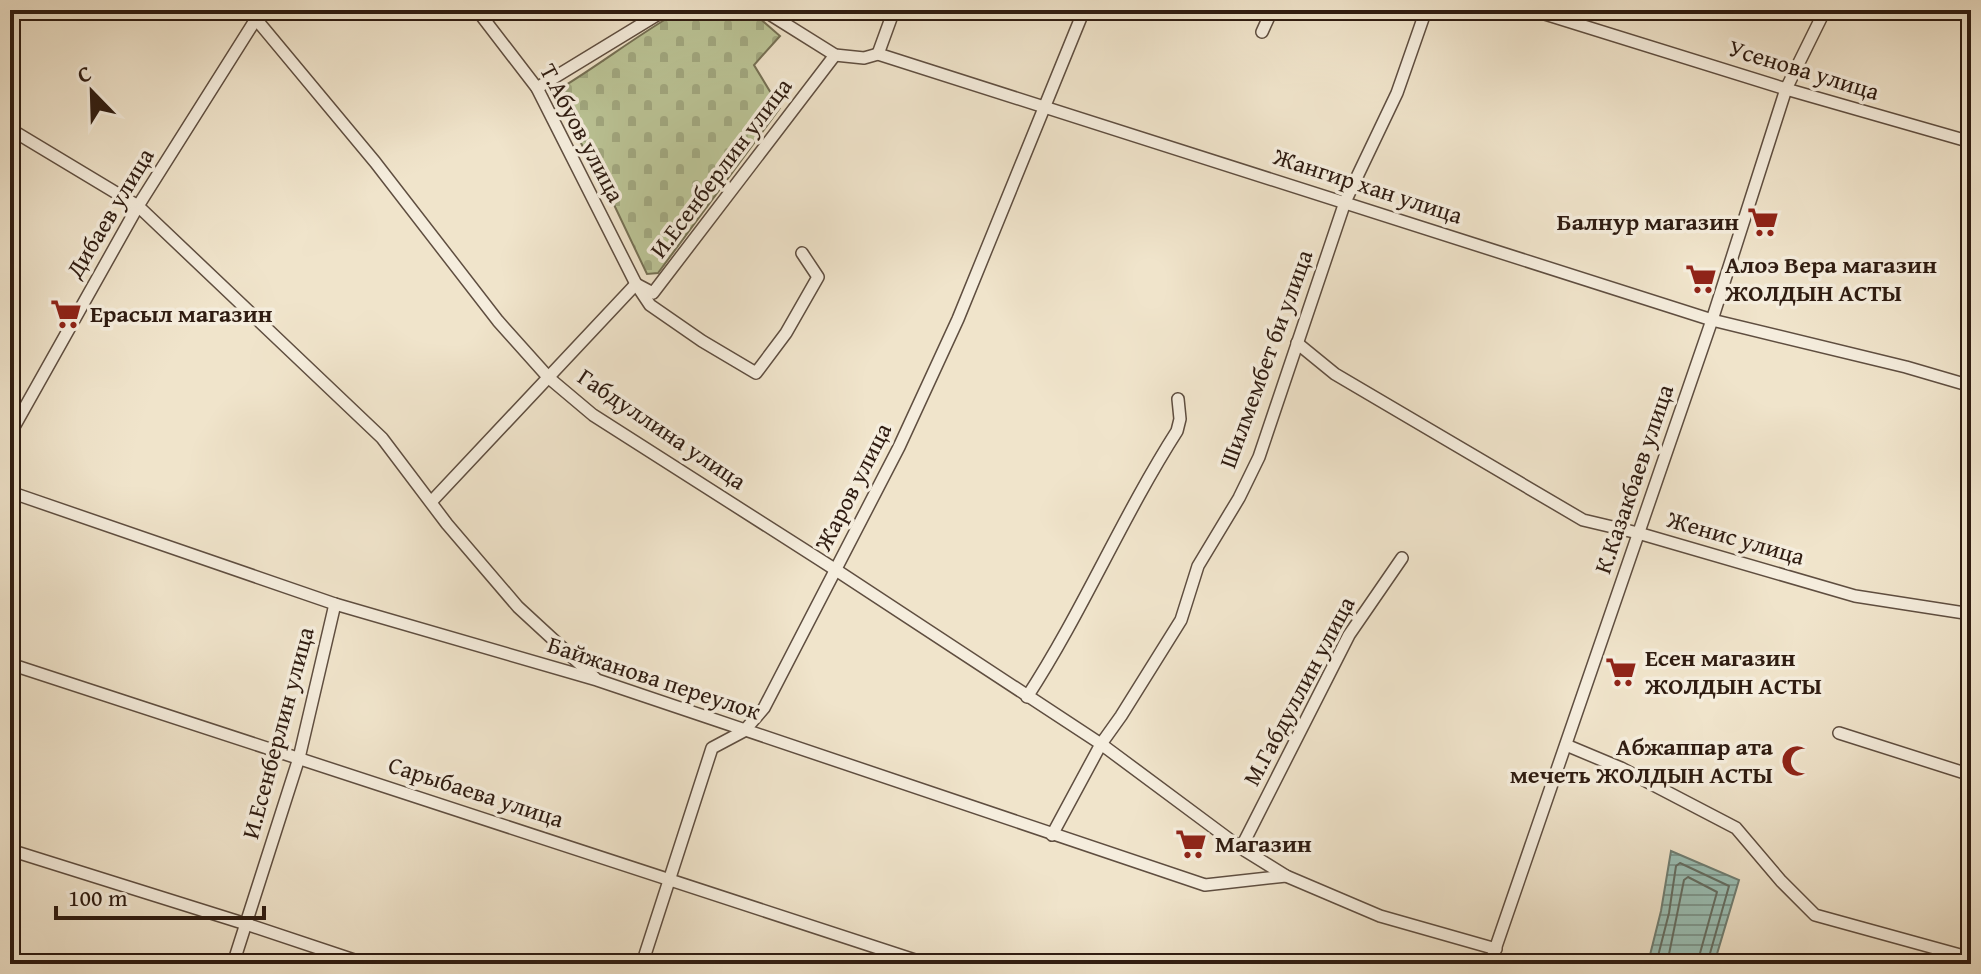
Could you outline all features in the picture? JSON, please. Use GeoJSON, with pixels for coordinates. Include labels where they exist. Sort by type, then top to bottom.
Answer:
{"type":"FeatureCollection","features":[{"type":"Feature","properties":{"kind":"street","name":"Т.Абуов улица"},"geometry":{"type":"LineString","coordinates":[[477,10],[537,88],[636,284]]}},
{"type":"Feature","properties":{"kind":"street"},"geometry":{"type":"LineString","coordinates":[[537,88],[665,10]]}},
{"type":"Feature","properties":{"kind":"street"},"geometry":{"type":"LineString","coordinates":[[763,10],[835,55]]}},
{"type":"Feature","properties":{"kind":"street"},"geometry":{"type":"LineString","coordinates":[[878,54],[894,10]]}},
{"type":"Feature","properties":{"kind":"street","name":"Жаров улица"},"geometry":{"type":"LineString","coordinates":[[642,964],[712,748],[744,731],[764,708],[899,447],[952,333],[1084,10]]}},
{"type":"Feature","properties":{"kind":"street"},"geometry":{"type":"LineString","coordinates":[[1262,32],[1272,10]]}},
{"type":"Feature","properties":{"kind":"street","name":"Шилмембет би улица"},"geometry":{"type":"LineString","coordinates":[[1052,835],[1101,744],[1181,620],[1198,566],[1239,498],[1259,457],[1345,202],[1397,93],[1426,10]]}},
{"type":"Feature","properties":{"kind":"street","name":"Усенова улица"},"geometry":{"type":"LineString","coordinates":[[1532,10],[1786,89],[1971,142]]}},
{"type":"Feature","properties":{"kind":"street","name":"К.Казакбаев улица"},"geometry":{"type":"LineString","coordinates":[[1490,964],[1712,320],[1786,89],[1825,10]]}},
{"type":"Feature","properties":{"kind":"street","name":"Дибаев улица"},"geometry":{"type":"LineString","coordinates":[[10,434],[138,206],[259,14]]}},
{"type":"Feature","properties":{"kind":"street","name":"Габдуллина улица"},"geometry":{"type":"LineString","coordinates":[[259,14],[498,321],[549,378],[593,415],[1101,744],[1241,848],[1286,876]]}},
{"type":"Feature","properties":{"kind":"street","name":"Жангир хан улица"},"geometry":{"type":"LineString","coordinates":[[835,55],[864,58],[878,54],[1712,320],[1971,386]]}},
{"type":"Feature","properties":{"kind":"street","name":"И.Есенберлин улица"},"geometry":{"type":"LineString","coordinates":[[636,284],[653,293],[835,55]]}},
{"type":"Feature","properties":{"kind":"street"},"geometry":{"type":"LineString","coordinates":[[10,129],[138,206],[382,438],[447,524],[518,607],[597,680]]}},
{"type":"Feature","properties":{"kind":"street","name":"И.Есенберлин улица"},"geometry":{"type":"LineString","coordinates":[[636,284],[650,305],[756,373],[786,333],[818,277],[802,253]]}},
{"type":"Feature","properties":{"kind":"street","name":"И.Есенберлин улица"},"geometry":{"type":"LineString","coordinates":[[432,501],[636,284]]}},
{"type":"Feature","properties":{"kind":"street","name":"Женис улица"},"geometry":{"type":"LineString","coordinates":[[1297,343],[1335,374],[1583,520],[1855,596],[1971,614]]}},
{"type":"Feature","properties":{"kind":"street"},"geometry":{"type":"LineString","coordinates":[[1027,697],[1059,649],[1102,561],[1177,431],[1180,419],[1178,399]]}},
{"type":"Feature","properties":{"kind":"street","name":"Байжанова переулок"},"geometry":{"type":"LineString","coordinates":[[10,492],[335,604],[597,680],[1205,885],[1286,876]]}},
{"type":"Feature","properties":{"kind":"street","name":"М.Габдуллин улица"},"geometry":{"type":"LineString","coordinates":[[1241,848],[1349,635],[1402,558]]}},
{"type":"Feature","properties":{"kind":"street","name":"И.Есенберлин улица"},"geometry":{"type":"LineString","coordinates":[[233,964],[299,758],[335,604]]}},
{"type":"Feature","properties":{"kind":"street","name":"Сарыбаева улица"},"geometry":{"type":"LineString","coordinates":[[10,664],[927,964]]}},
{"type":"Feature","properties":{"kind":"street"},"geometry":{"type":"LineString","coordinates":[[1839,733],[1971,775]]}},
{"type":"Feature","properties":{"kind":"street"},"geometry":{"type":"LineString","coordinates":[[1566,745],[1621,768],[1736,828],[1815,915],[1971,958]]}},
{"type":"Feature","properties":{"kind":"street"},"geometry":{"type":"LineString","coordinates":[[10,850],[366,964]]}},
{"type":"Feature","properties":{"kind":"street"},"geometry":{"type":"LineString","coordinates":[[1286,876],[1380,916],[1496,949]]}},
{"type":"Feature","properties":{"kind":"green space"},"geometry":{"type":"Polygon","coordinates":[[[681,10],[750,10],[780,36],[754,65],[780,108],[658,273],[647,274],[607,190],[562,109],[561,88],[681,10]]]}},
{"type":"Feature","properties":{"kind":"water"},"geometry":{"type":"Polygon","coordinates":[[[1671,851],[1739,880],[1714,964],[1648,963],[1671,851]]]}},
{"type":"Feature","properties":{"kind":"place","name":"Балнур магазин"},"geometry":{"type":"Point","coordinates":[1763,222]}},
{"type":"Feature","properties":{"kind":"place","name":"Алоэ Вера магазин ЖОЛДЫН АСТЫ"},"geometry":{"type":"Point","coordinates":[1701,279]}},
{"type":"Feature","properties":{"kind":"place","name":"Ерасыл магазин"},"geometry":{"type":"Point","coordinates":[66,314]}},
{"type":"Feature","properties":{"kind":"place","name":"Есен магазин ЖОЛДЫН АСТЫ"},"geometry":{"type":"Point","coordinates":[1621,672]}},
{"type":"Feature","properties":{"kind":"place","name":"Абжаппар ата мечеть ЖОЛДЫН АСТЫ"},"geometry":{"type":"Point","coordinates":[1797,761]}},
{"type":"Feature","properties":{"kind":"place","name":"Магазин"},"geometry":{"type":"Point","coordinates":[1191,844]}}]}
